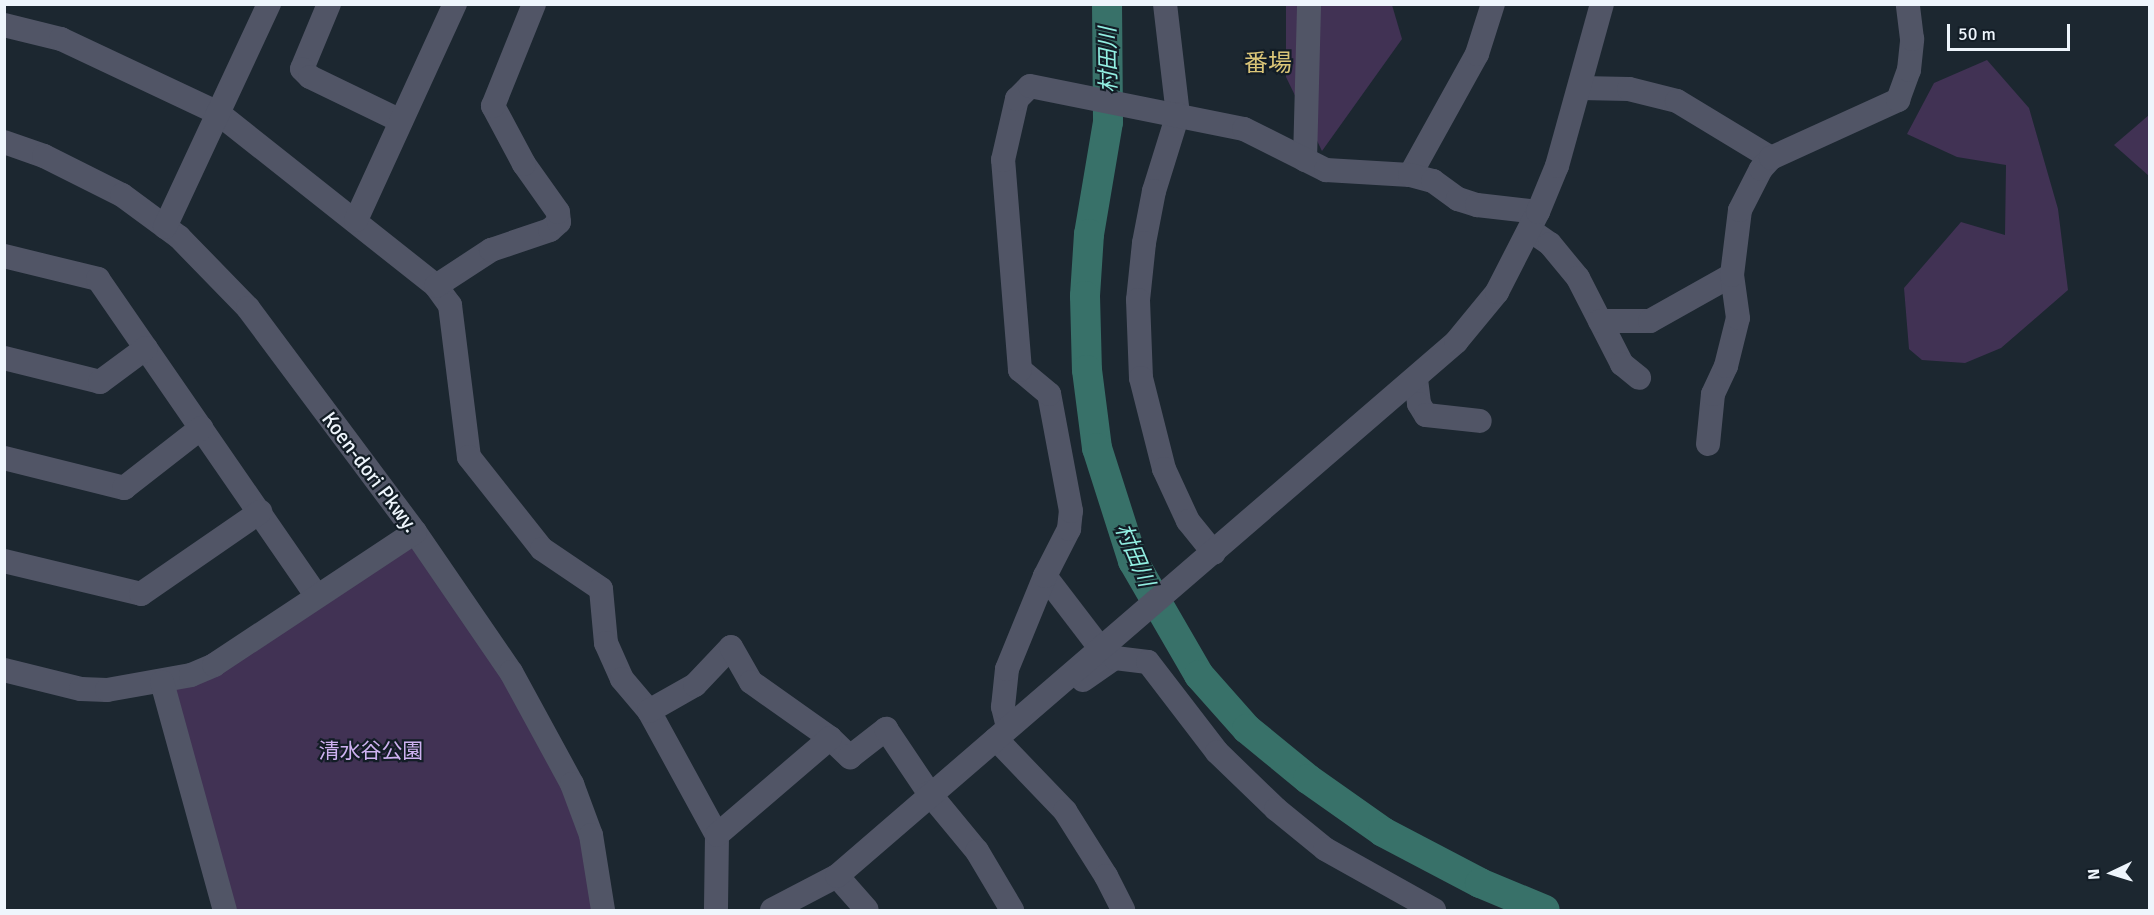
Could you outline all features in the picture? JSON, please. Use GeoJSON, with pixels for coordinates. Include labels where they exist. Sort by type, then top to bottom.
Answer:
{"type":"FeatureCollection","features":[{"type":"Feature","properties":{"kind":"street"},"geometry":{"type":"LineString","coordinates":[[329,4],[302,69],[310,77],[401,121]]}},
{"type":"Feature","properties":{"kind":"street"},"geometry":{"type":"LineString","coordinates":[[356,220],[455,4]]}},
{"type":"Feature","properties":{"kind":"street"},"geometry":{"type":"LineString","coordinates":[[436,286],[491,250],[550,230],[559,222],[558,212],[524,164],[493,105],[534,4]]}},
{"type":"Feature","properties":{"kind":"street"},"geometry":{"type":"LineString","coordinates":[[1165,4],[1178,114],[1154,190],[1144,243],[1138,300],[1141,378],[1164,469],[1188,520],[1214,553]]}},
{"type":"Feature","properties":{"kind":"street"},"geometry":{"type":"LineString","coordinates":[[1305,160],[1309,4]]}},
{"type":"Feature","properties":{"kind":"street"},"geometry":{"type":"LineString","coordinates":[[1410,175],[1477,54],[1493,4]]}},
{"type":"Feature","properties":{"kind":"street"},"geometry":{"type":"LineString","coordinates":[[772,910],[837,876],[929,793],[1214,553],[1456,342],[1497,292],[1534,221],[1581,88],[1602,4]]}},
{"type":"Feature","properties":{"kind":"street"},"geometry":{"type":"LineString","coordinates":[[1708,444],[1713,394],[1726,366],[1738,318],[1732,275],[1740,210],[1761,169],[1771,158],[1898,100],[1909,70],[1912,39],[1908,4]]}},
{"type":"Feature","properties":{"kind":"street"},"geometry":{"type":"LineString","coordinates":[[165,227],[268,5]]}},
{"type":"Feature","properties":{"kind":"street"},"geometry":{"type":"LineString","coordinates":[[4,25],[61,39],[218,113],[356,220],[436,286],[450,305],[469,457],[542,549],[602,590],[606,643],[622,680],[649,711],[717,835],[716,910]]}},
{"type":"Feature","properties":{"kind":"street"},"geometry":{"type":"LineString","coordinates":[[1123,910],[1106,876],[1065,810],[1002,733],[1007,669],[1045,576],[1069,529],[1071,511],[1049,394],[1020,370],[1003,160],[1017,99],[1030,86],[1064,95],[1178,114],[1244,129],[1326,170],[1410,175],[1433,181],[1458,199],[1534,221],[1578,278],[1622,364],[1639,378]]}},
{"type":"Feature","properties":{"kind":"street"},"geometry":{"type":"LineString","coordinates":[[1581,88],[1629,89],[1677,101],[1771,158]]}},
{"type":"Feature","properties":{"kind":"street","name":"Koen-dori Pkwy."},"geometry":{"type":"LineString","coordinates":[[4,142],[84,174],[165,227],[222,278],[248,308],[415,532],[511,672],[572,784],[591,835],[603,910]]}},
{"type":"Feature","properties":{"kind":"street"},"geometry":{"type":"LineString","coordinates":[[4,256],[98,279],[317,596]]}},
{"type":"Feature","properties":{"kind":"street"},"geometry":{"type":"LineString","coordinates":[[1600,321],[1650,321],[1732,275]]}},
{"type":"Feature","properties":{"kind":"street"},"geometry":{"type":"LineString","coordinates":[[4,358],[100,382],[146,348]]}},
{"type":"Feature","properties":{"kind":"street"},"geometry":{"type":"LineString","coordinates":[[1416,379],[1419,404],[1426,415],[1480,421]]}},
{"type":"Feature","properties":{"kind":"street"},"geometry":{"type":"LineString","coordinates":[[4,458],[124,488],[201,428]]}},
{"type":"Feature","properties":{"kind":"street"},"geometry":{"type":"LineString","coordinates":[[4,561],[141,594],[260,512]]}},
{"type":"Feature","properties":{"kind":"street"},"geometry":{"type":"LineString","coordinates":[[4,670],[81,689],[136,687],[162,682],[214,665],[415,532]]}},
{"type":"Feature","properties":{"kind":"street"},"geometry":{"type":"LineString","coordinates":[[1045,576],[1100,648]]}},
{"type":"Feature","properties":{"kind":"street"},"geometry":{"type":"LineString","coordinates":[[649,711],[695,685],[730,647],[751,682],[830,738],[850,757],[886,729],[929,793],[977,851],[1012,910]]}},
{"type":"Feature","properties":{"kind":"street"},"geometry":{"type":"LineString","coordinates":[[1054,687],[1067,692],[1115,658],[1148,662],[1217,752],[1276,809],[1325,849],[1434,910]]}},
{"type":"Feature","properties":{"kind":"street"},"geometry":{"type":"LineString","coordinates":[[162,682],[225,910]]}},
{"type":"Feature","properties":{"kind":"street"},"geometry":{"type":"LineString","coordinates":[[717,835],[830,738]]}},
{"type":"Feature","properties":{"kind":"street"},"geometry":{"type":"LineString","coordinates":[[837,876],[867,910]]}},
{"type":"Feature","properties":{"kind":"green space"},"geometry":{"type":"Polygon","coordinates":[[[1286,5],[1392,5],[1402,39],[1322,151],[1286,77],[1286,5]]]}},
{"type":"Feature","properties":{"kind":"green space"},"geometry":{"type":"Polygon","coordinates":[[[1987,60],[2029,108],[2058,209],[2068,290],[2001,348],[1965,363],[1922,360],[1909,349],[1904,288],[1961,222],[2005,235],[2006,165],[1957,157],[1907,134],[1934,83],[1987,60]]]}},
{"type":"Feature","properties":{"kind":"green space"},"geometry":{"type":"Polygon","coordinates":[[[2149,115],[2149,176],[2114,145],[2149,115]]]}},
{"type":"Feature","properties":{"kind":"green space","name":"清水谷公園"},"geometry":{"type":"Polygon","coordinates":[[[415,532],[572,784],[603,910],[225,910],[162,682],[415,532]]]}},
{"type":"Feature","properties":{"kind":"waterway","name":"村田川"},"geometry":{"type":"LineString","coordinates":[[1107,4],[1108,122],[1089,234],[1085,296],[1087,370],[1097,448],[1133,561],[1199,675],[1247,729],[1308,779],[1383,832],[1480,883],[1545,910]]}},
{"type":"Feature","properties":{"kind":"district","name":"番場"},"geometry":{"type":"Point","coordinates":[1268,64]}}]}
